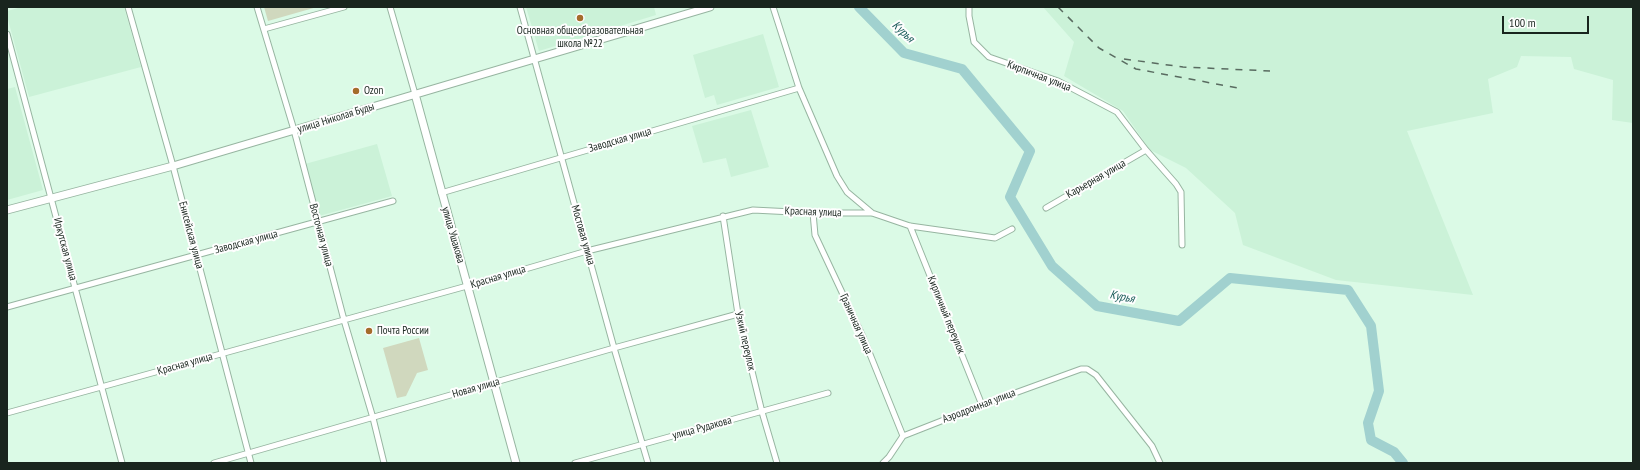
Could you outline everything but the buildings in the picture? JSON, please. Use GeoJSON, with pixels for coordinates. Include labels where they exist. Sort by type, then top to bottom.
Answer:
{"type":"FeatureCollection","features":[{"type":"Feature","properties":{"kind":"street","name":"Енисейская улица"},"geometry":{"type":"LineString","coordinates":[[128,7],[173,166],[251,463]]}},
{"type":"Feature","properties":{"kind":"street","name":"Восточная улица"},"geometry":{"type":"LineString","coordinates":[[257,7],[294,130],[344,320],[373,418],[384,463]]}},
{"type":"Feature","properties":{"kind":"street"},"geometry":{"type":"LineString","coordinates":[[264,29],[344,7]]}},
{"type":"Feature","properties":{"kind":"street","name":"улица Ушакова"},"geometry":{"type":"LineString","coordinates":[[390,7],[516,463]]}},
{"type":"Feature","properties":{"kind":"street","name":"Мостовая улица"},"geometry":{"type":"LineString","coordinates":[[520,7],[614,348],[648,463]]}},
{"type":"Feature","properties":{"kind":"street","name":"улица Николая Буды"},"geometry":{"type":"LineString","coordinates":[[7,210],[173,166],[710,7]]}},
{"type":"Feature","properties":{"kind":"street"},"geometry":{"type":"LineString","coordinates":[[773,7],[799,88],[842,185],[847,192],[872,213]]}},
{"type":"Feature","properties":{"kind":"street","name":"Кирпичная улица"},"geometry":{"type":"LineString","coordinates":[[969,7],[969,16],[974,42],[988,57],[1058,81],[1117,112],[1181,192],[1182,245]]}},
{"type":"Feature","properties":{"kind":"street","name":"Иркутская улица"},"geometry":{"type":"LineString","coordinates":[[7,34],[122,463]]}},
{"type":"Feature","properties":{"kind":"street","name":"Заводская улица"},"geometry":{"type":"LineString","coordinates":[[441,192],[799,88]]}},
{"type":"Feature","properties":{"kind":"street","name":"Карьерная улица"},"geometry":{"type":"LineString","coordinates":[[1046,208],[1146,150]]}},
{"type":"Feature","properties":{"kind":"street","name":"Заводская улица"},"geometry":{"type":"LineString","coordinates":[[7,307],[393,201]]}},
{"type":"Feature","properties":{"kind":"street","name":"Красная улица"},"geometry":{"type":"LineString","coordinates":[[7,413],[467,286],[587,250],[753,210],[763,209],[813,213],[872,213],[910,226],[995,238],[1012,230]]}},
{"type":"Feature","properties":{"kind":"street","name":"Граничная улица"},"geometry":{"type":"LineString","coordinates":[[813,213],[815,235],[863,337],[902,436]]}},
{"type":"Feature","properties":{"kind":"street","name":"Узкий переулок"},"geometry":{"type":"LineString","coordinates":[[723,216],[738,314],[762,412],[778,463]]}},
{"type":"Feature","properties":{"kind":"street","name":"Кирпичный переулок"},"geometry":{"type":"LineString","coordinates":[[910,226],[982,404]]}},
{"type":"Feature","properties":{"kind":"street","name":"Новая улица"},"geometry":{"type":"LineString","coordinates":[[214,463],[614,348],[738,314]]}},
{"type":"Feature","properties":{"kind":"street","name":"Аэродромная улица"},"geometry":{"type":"LineString","coordinates":[[902,436],[982,404],[1081,369],[1087,369],[1096,375],[1132,420],[1152,446],[1160,463]]}},
{"type":"Feature","properties":{"kind":"street","name":"улица Рудакова"},"geometry":{"type":"LineString","coordinates":[[575,463],[828,393]]}},
{"type":"Feature","properties":{"kind":"street"},"geometry":{"type":"LineString","coordinates":[[882,463],[889,457],[902,436]]}},
{"type":"Feature","properties":{"kind":"shaded area"},"geometry":{"type":"Polygon","coordinates":[[[22,7],[124,7],[141,67],[29,97],[7,16],[7,11],[22,7]]]}},
{"type":"Feature","properties":{"kind":"shaded area"},"geometry":{"type":"Polygon","coordinates":[[[264,7],[317,7],[268,21],[264,7]]]}},
{"type":"Feature","properties":{"kind":"shaded area"},"geometry":{"type":"Polygon","coordinates":[[[526,7],[654,7],[656,15],[539,51],[526,7]]]}},
{"type":"Feature","properties":{"kind":"shaded area"},"geometry":{"type":"Polygon","coordinates":[[[1043,7],[1633,7],[1633,123],[1612,120],[1613,80],[1574,69],[1571,57],[1521,56],[1517,67],[1488,79],[1493,113],[1407,131],[1473,295],[1336,280],[1243,245],[1235,213],[1186,168],[1150,150],[1123,111],[1064,76],[1074,42],[1043,7]]]}},
{"type":"Feature","properties":{"kind":"shaded area"},"geometry":{"type":"Polygon","coordinates":[[[763,34],[779,87],[717,105],[714,95],[705,98],[693,55],[763,34]]]}},
{"type":"Feature","properties":{"kind":"shaded area"},"geometry":{"type":"Polygon","coordinates":[[[15,87],[43,190],[7,200],[7,89],[15,87]]]}},
{"type":"Feature","properties":{"kind":"shaded area"},"geometry":{"type":"Polygon","coordinates":[[[751,110],[769,167],[731,177],[726,158],[703,163],[692,126],[751,110]]]}},
{"type":"Feature","properties":{"kind":"shaded area"},"geometry":{"type":"Polygon","coordinates":[[[377,144],[392,196],[319,216],[305,164],[377,144]]]}},
{"type":"Feature","properties":{"kind":"shaded area"},"geometry":{"type":"Polygon","coordinates":[[[419,338],[428,370],[417,373],[406,396],[397,398],[383,348],[419,338]]]}},
{"type":"Feature","properties":{"kind":"waterway","name":"Курья"},"geometry":{"type":"LineString","coordinates":[[859,7],[904,53],[962,69],[1030,151],[1010,197],[1052,266],[1097,306],[1179,321],[1230,278],[1348,290],[1371,326],[1379,391],[1368,423],[1371,440],[1394,452],[1403,463]]}},
{"type":"Feature","properties":{"kind":"railway"},"geometry":{"type":"LineString","coordinates":[[1058,7],[1099,48],[1136,69],[1238,88]]}},
{"type":"Feature","properties":{"kind":"railway"},"geometry":{"type":"LineString","coordinates":[[1124,59],[1183,67],[1270,71]]}},
{"type":"Feature","properties":{"kind":"place","name":"Основная общеобразовательная школа №22"},"geometry":{"type":"Point","coordinates":[580,18]}},
{"type":"Feature","properties":{"kind":"place","name":"Ozon"},"geometry":{"type":"Point","coordinates":[356,91]}},
{"type":"Feature","properties":{"kind":"place","name":"Почта России"},"geometry":{"type":"Point","coordinates":[369,331]}}]}
